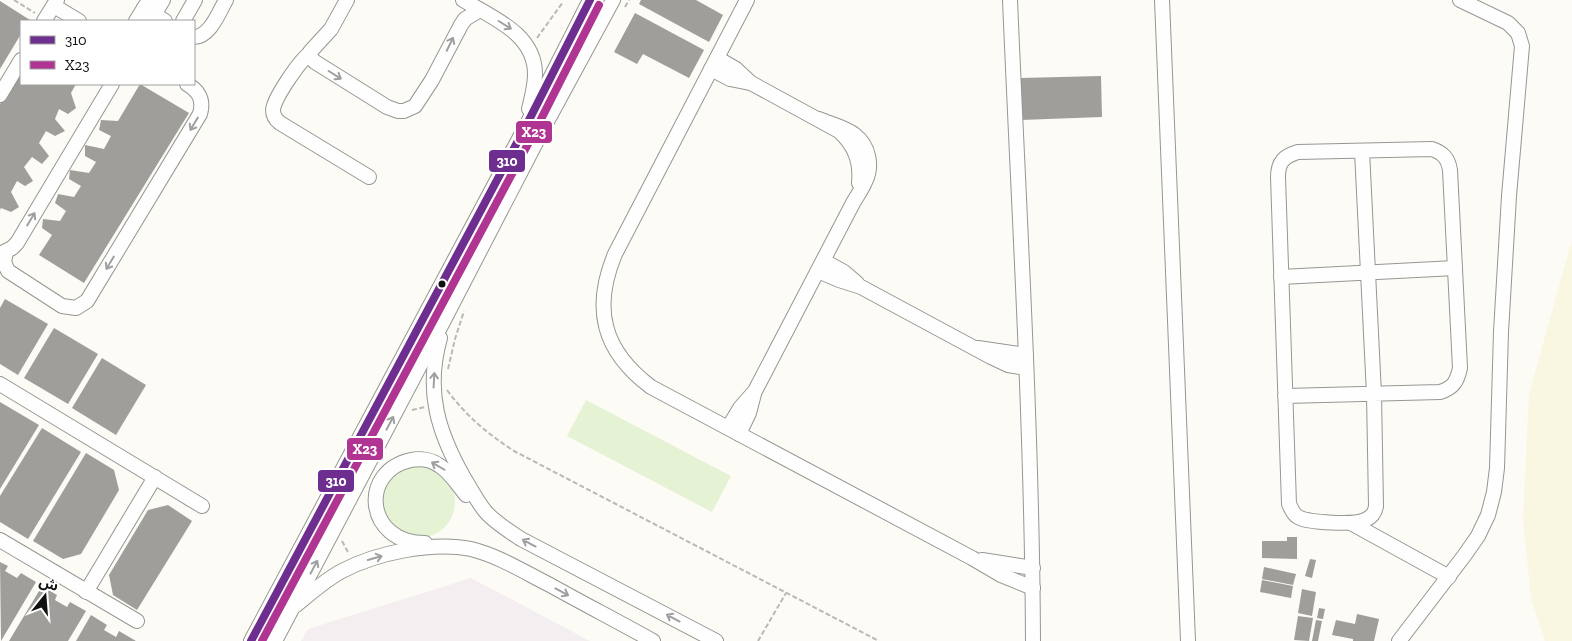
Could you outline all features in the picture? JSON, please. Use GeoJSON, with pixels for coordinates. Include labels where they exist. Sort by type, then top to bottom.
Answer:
{"type":"FeatureCollection","features":[{"type":"Feature","properties":{"kind":"street"},"geometry":{"type":"LineString","coordinates":[[138,20],[152,13],[162,0]]}},
{"type":"Feature","properties":{"kind":"street"},"geometry":{"type":"LineString","coordinates":[[184,20],[195,0]]}},
{"type":"Feature","properties":{"kind":"street"},"geometry":{"type":"LineString","coordinates":[[195,37],[206,33],[226,0]]}},
{"type":"Feature","properties":{"kind":"street"},"geometry":{"type":"LineString","coordinates":[[346,0],[331,29],[297,66],[275,104],[273,111],[275,118],[280,124],[370,177]]}},
{"type":"Feature","properties":{"kind":"street"},"geometry":{"type":"LineString","coordinates":[[463,0],[518,34],[528,46],[534,64],[534,81],[527,124]]}},
{"type":"Feature","properties":{"kind":"street"},"geometry":{"type":"LineString","coordinates":[[252,641],[527,124],[590,0]]}},
{"type":"Feature","properties":{"kind":"street"},"geometry":{"type":"LineString","coordinates":[[748,0],[607,272],[603,290],[603,309],[606,327],[613,345],[622,361],[650,387],[1001,575],[1033,588]]}},
{"type":"Feature","properties":{"kind":"street"},"geometry":{"type":"LineString","coordinates":[[1004,0],[1010,0],[1026,362],[1033,568],[1033,641]]}},
{"type":"Feature","properties":{"kind":"street"},"geometry":{"type":"LineString","coordinates":[[1162,0],[1188,641]]}},
{"type":"Feature","properties":{"kind":"street"},"geometry":{"type":"LineString","coordinates":[[1399,641],[1478,536],[1488,515],[1494,492],[1497,468],[1501,332],[1508,215],[1522,46],[1518,33],[1508,23],[1460,0]]}},
{"type":"Feature","properties":{"kind":"street"},"geometry":{"type":"LineString","coordinates":[[45,20],[55,3],[78,20]]}},
{"type":"Feature","properties":{"kind":"street"},"geometry":{"type":"LineString","coordinates":[[275,641],[544,127],[618,4]]}},
{"type":"Feature","properties":{"kind":"street"},"geometry":{"type":"LineString","coordinates":[[309,54],[312,60],[392,110],[404,111],[415,106],[432,80],[465,20],[480,10]]}},
{"type":"Feature","properties":{"kind":"street"},"geometry":{"type":"LineString","coordinates":[[0,96],[20,62]]}},
{"type":"Feature","properties":{"kind":"street"},"geometry":{"type":"LineString","coordinates":[[714,64],[736,69],[750,83],[819,119],[855,135],[864,144],[869,156],[870,169],[866,181],[755,391],[740,408],[733,431]]}},
{"type":"Feature","properties":{"kind":"street"},"geometry":{"type":"LineString","coordinates":[[111,85],[17,243],[3,253],[5,256],[5,266],[12,275],[62,306],[76,308],[87,301],[200,114],[202,102],[200,96],[197,90],[189,85]]}},
{"type":"Feature","properties":{"kind":"street"},"geometry":{"type":"LineString","coordinates":[[1286,396],[1440,392],[1448,390],[1455,384],[1460,368],[1450,170],[1446,157],[1439,152],[1432,149],[1298,152],[1282,160],[1278,169],[1289,504],[1292,512],[1306,520],[1351,523],[1366,520],[1375,512]]}},
{"type":"Feature","properties":{"kind":"street"},"geometry":{"type":"LineString","coordinates":[[1362,151],[1374,394],[1376,506],[1373,535]]}},
{"type":"Feature","properties":{"kind":"street"},"geometry":{"type":"LineString","coordinates":[[821,266],[839,280],[861,287],[975,348],[1026,362]]}},
{"type":"Feature","properties":{"kind":"street"},"geometry":{"type":"LineString","coordinates":[[1281,277],[1455,268]]}},
{"type":"Feature","properties":{"kind":"street"},"geometry":{"type":"LineString","coordinates":[[444,320],[434,372],[435,406],[440,428],[448,447],[485,512]]}},
{"type":"Feature","properties":{"kind":"street"},"geometry":{"type":"LineString","coordinates":[[0,384],[202,506]]}},
{"type":"Feature","properties":{"kind":"street"},"geometry":{"type":"LineString","coordinates":[[653,641],[509,564],[457,544],[409,542],[398,538],[384,526],[377,510],[376,498],[384,476],[393,467],[410,460],[428,460],[439,465],[448,472],[466,495],[504,528],[716,641]]}},
{"type":"Feature","properties":{"kind":"street"},"geometry":{"type":"LineString","coordinates":[[86,592],[155,477]]}},
{"type":"Feature","properties":{"kind":"street"},"geometry":{"type":"LineString","coordinates":[[1351,523],[1449,577]]}},
{"type":"Feature","properties":{"kind":"street"},"geometry":{"type":"LineString","coordinates":[[0,540],[136,621]]}},
{"type":"Feature","properties":{"kind":"street"},"geometry":{"type":"LineString","coordinates":[[290,611],[328,579],[354,565],[374,558],[419,548],[469,549]]}},
{"type":"Feature","properties":{"kind":"street"},"geometry":{"type":"LineString","coordinates":[[972,558],[1033,568]]}},
{"type":"Feature","properties":{"kind":"path"},"geometry":{"type":"LineString","coordinates":[[14,0],[45,20]]}},
{"type":"Feature","properties":{"kind":"path"},"geometry":{"type":"LineString","coordinates":[[618,4],[629,0]]}},
{"type":"Feature","properties":{"kind":"path"},"geometry":{"type":"LineString","coordinates":[[535,41],[563,2]]}},
{"type":"Feature","properties":{"kind":"path"},"geometry":{"type":"LineString","coordinates":[[447,375],[454,339],[467,303]]}},
{"type":"Feature","properties":{"kind":"path"},"geometry":{"type":"LineString","coordinates":[[435,406],[444,404],[446,389],[469,417],[490,435],[514,451],[879,641]]}},
{"type":"Feature","properties":{"kind":"path"},"geometry":{"type":"LineString","coordinates":[[758,641],[786,593]]}},
{"type":"Feature","properties":{"kind":"shaded area"},"geometry":{"type":"Polygon","coordinates":[[[1572,240],[1572,641],[1545,641],[1531,598],[1523,518],[1529,394],[1572,240]]]}},
{"type":"Feature","properties":{"kind":"shaded area"},"geometry":{"type":"Polygon","coordinates":[[[471,578],[590,641],[301,641],[308,629],[471,578]]]}},
{"type":"Feature","properties":{"kind":"green space"},"geometry":{"type":"Polygon","coordinates":[[[586,400],[731,476],[712,512],[567,436],[586,400]]]}},
{"type":"Feature","properties":{"kind":"green space"},"geometry":{"type":"Polygon","coordinates":[[[426,466],[445,476],[453,488],[455,502],[453,516],[445,528],[433,536],[412,538],[393,528],[385,516],[383,495],[393,476],[405,468],[426,466]]]}},
{"type":"Feature","properties":{"kind":"building"},"geometry":{"type":"Polygon","coordinates":[[[641,0],[696,0],[723,15],[709,42],[639,4],[641,0]]]}},
{"type":"Feature","properties":{"kind":"building"},"geometry":{"type":"Polygon","coordinates":[[[0,1],[30,20],[20,20],[20,36],[0,69],[0,1]]]}},
{"type":"Feature","properties":{"kind":"building"},"geometry":{"type":"Polygon","coordinates":[[[635,13],[704,50],[689,78],[643,54],[637,64],[614,52],[635,13]]]}},
{"type":"Feature","properties":{"kind":"building"},"geometry":{"type":"Polygon","coordinates":[[[20,71],[20,85],[75,85],[71,93],[76,108],[68,114],[59,109],[55,119],[65,131],[55,136],[46,131],[39,143],[49,156],[42,164],[32,157],[24,167],[33,181],[25,186],[17,181],[11,192],[19,207],[11,212],[1,208],[0,210],[0,104],[20,71]]]}},
{"type":"Feature","properties":{"kind":"building"},"geometry":{"type":"Polygon","coordinates":[[[1101,76],[1102,117],[1021,120],[1020,78],[1101,76]]]}},
{"type":"Feature","properties":{"kind":"building"},"geometry":{"type":"Polygon","coordinates":[[[139,85],[189,113],[84,283],[39,255],[52,235],[42,228],[43,219],[60,221],[66,211],[55,203],[58,194],[74,197],[81,186],[69,179],[70,170],[89,173],[96,162],[85,156],[85,145],[104,149],[111,136],[99,130],[101,120],[118,121],[139,85]]]}},
{"type":"Feature","properties":{"kind":"building"},"geometry":{"type":"Polygon","coordinates":[[[5,299],[48,324],[18,375],[0,364],[0,308],[5,299]]]}},
{"type":"Feature","properties":{"kind":"building"},"geometry":{"type":"Polygon","coordinates":[[[54,328],[98,354],[68,404],[24,378],[54,328]]]}},
{"type":"Feature","properties":{"kind":"building"},"geometry":{"type":"Polygon","coordinates":[[[102,358],[146,385],[116,435],[72,408],[102,358]]]}},
{"type":"Feature","properties":{"kind":"building"},"geometry":{"type":"Polygon","coordinates":[[[0,402],[39,425],[0,489],[0,402]]]}},
{"type":"Feature","properties":{"kind":"building"},"geometry":{"type":"Polygon","coordinates":[[[42,428],[81,452],[28,539],[0,522],[0,496],[42,428]]]}},
{"type":"Feature","properties":{"kind":"building"},"geometry":{"type":"Polygon","coordinates":[[[86,453],[114,470],[119,490],[81,554],[63,559],[33,541],[86,453]]]}},
{"type":"Feature","properties":{"kind":"building"},"geometry":{"type":"Polygon","coordinates":[[[168,505],[192,521],[137,610],[113,595],[109,575],[148,510],[168,505]]]}},
{"type":"Feature","properties":{"kind":"building"},"geometry":{"type":"Polygon","coordinates":[[[1287,537],[1297,537],[1297,559],[1262,558],[1262,541],[1287,541],[1287,537]]]}},
{"type":"Feature","properties":{"kind":"building"},"geometry":{"type":"Polygon","coordinates":[[[1310,559],[1316,560],[1312,578],[1305,576],[1310,559]]]}},
{"type":"Feature","properties":{"kind":"building"},"geometry":{"type":"Polygon","coordinates":[[[0,562],[8,566],[5,571],[17,578],[21,573],[36,582],[1,641],[0,562]]]}},
{"type":"Feature","properties":{"kind":"building"},"geometry":{"type":"Polygon","coordinates":[[[1264,567],[1296,574],[1293,585],[1262,579],[1264,567]]]}},
{"type":"Feature","properties":{"kind":"building"},"geometry":{"type":"Polygon","coordinates":[[[1262,580],[1293,586],[1291,598],[1260,592],[1262,580]]]}},
{"type":"Feature","properties":{"kind":"building"},"geometry":{"type":"Polygon","coordinates":[[[42,586],[57,595],[55,600],[67,607],[70,602],[86,611],[68,641],[9,641],[42,586]]]}},
{"type":"Feature","properties":{"kind":"building"},"geometry":{"type":"Polygon","coordinates":[[[1302,589],[1316,592],[1312,616],[1298,613],[1302,589]]]}},
{"type":"Feature","properties":{"kind":"building"},"geometry":{"type":"Polygon","coordinates":[[[1319,608],[1325,609],[1323,619],[1317,618],[1319,608]]]}},
{"type":"Feature","properties":{"kind":"building"},"geometry":{"type":"Polygon","coordinates":[[[1357,614],[1379,619],[1374,641],[1353,641],[1353,639],[1332,635],[1336,620],[1355,624],[1357,614]]]}},
{"type":"Feature","properties":{"kind":"building"},"geometry":{"type":"Polygon","coordinates":[[[91,615],[107,625],[104,630],[116,637],[119,631],[136,641],[76,641],[91,615]]]}},
{"type":"Feature","properties":{"kind":"building"},"geometry":{"type":"Polygon","coordinates":[[[1298,616],[1313,618],[1309,641],[1294,640],[1298,616]]]}},
{"type":"Feature","properties":{"kind":"building"},"geometry":{"type":"Polygon","coordinates":[[[1316,620],[1322,621],[1318,641],[1312,641],[1316,620]]]}},
{"type":"Feature","properties":{"kind":"transit line","name":"310"},"geometry":{"type":"LineString","coordinates":[[251,641],[527,124],[590,0]]}},
{"type":"Feature","properties":{"kind":"transit line","name":"X23"},"geometry":{"type":"LineString","coordinates":[[262,641],[536,129],[599,5]]}}]}
